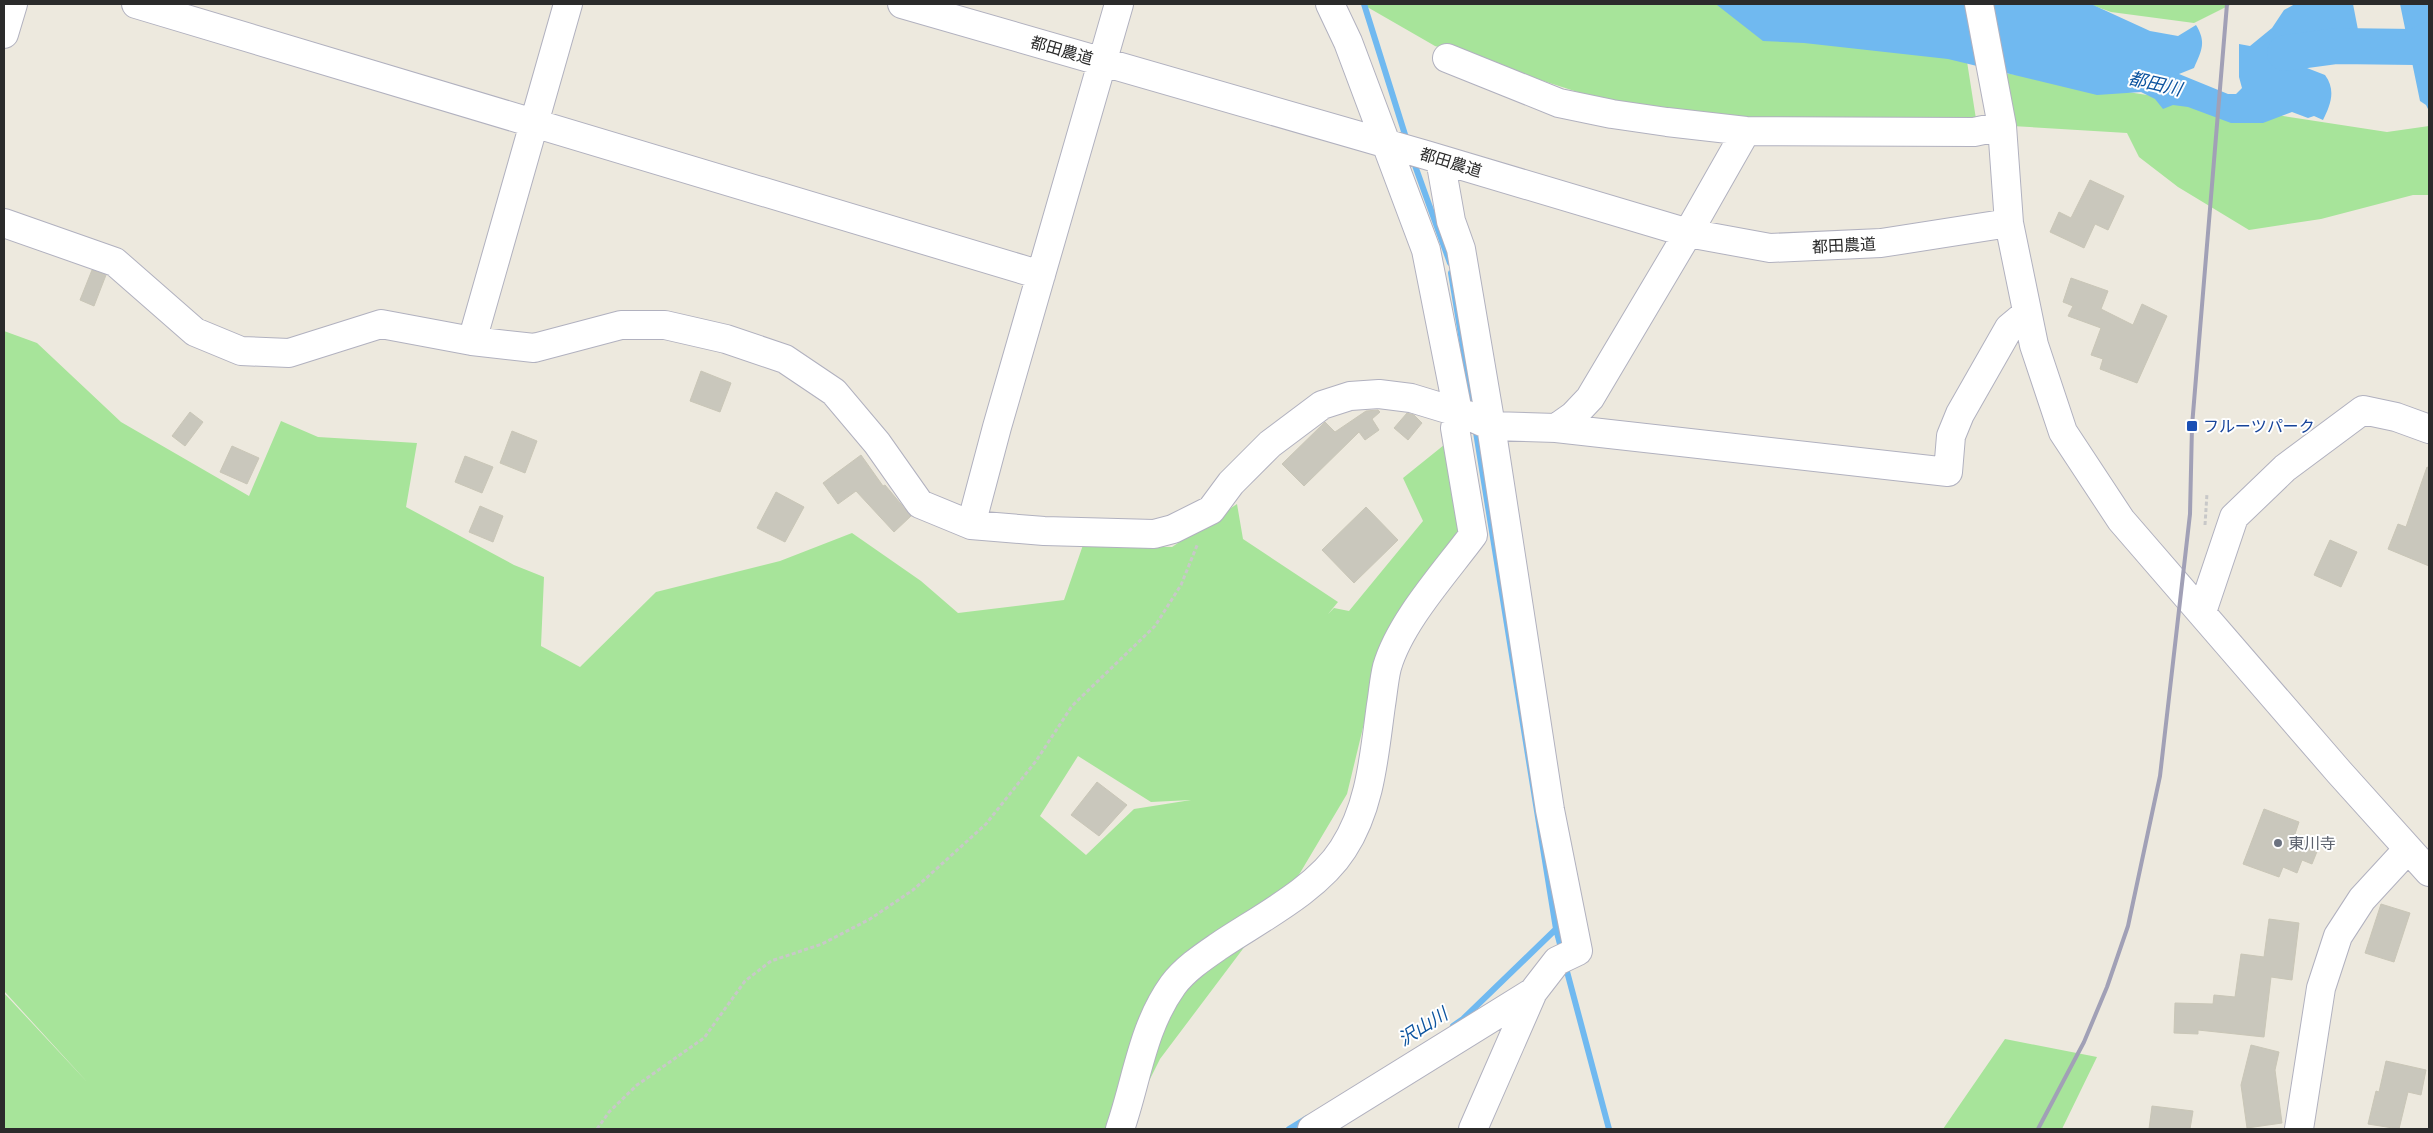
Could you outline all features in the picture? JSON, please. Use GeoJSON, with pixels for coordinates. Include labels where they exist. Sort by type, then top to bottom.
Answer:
{"type":"FeatureCollection","features":[{"type":"Feature","properties":{"kind":"street"},"geometry":{"type":"LineString","coordinates":[[4,34],[13,4]]}},
{"type":"Feature","properties":{"kind":"street"},"geometry":{"type":"LineString","coordinates":[[136,4],[1041,275]]}},
{"type":"Feature","properties":{"kind":"street"},"geometry":{"type":"LineString","coordinates":[[472,342],[568,4]]}},
{"type":"Feature","properties":{"kind":"street","name":"都田農道"},"geometry":{"type":"LineString","coordinates":[[902,4],[1390,144],[1688,233],[1770,248],[1881,243],[2009,223]]}},
{"type":"Feature","properties":{"kind":"street"},"geometry":{"type":"LineString","coordinates":[[971,525],[1119,4]]}},
{"type":"Feature","properties":{"kind":"street"},"geometry":{"type":"LineString","coordinates":[[1312,1129],[1533,992],[1567,956],[1550,810],[1475,418],[1426,250],[1390,144],[1348,42],[1330,4]]}},
{"type":"Feature","properties":{"kind":"street"},"geometry":{"type":"LineString","coordinates":[[1978,4],[2002,126],[2009,223],[2034,345],[2063,432],[2121,520],[2268,691],[2429,872]]}},
{"type":"Feature","properties":{"kind":"street"},"geometry":{"type":"LineString","coordinates":[[1447,58],[1559,103],[1612,114],[1746,130],[1974,132],[2002,126]]}},
{"type":"Feature","properties":{"kind":"street"},"geometry":{"type":"LineString","coordinates":[[1556,428],[1573,416],[1590,398],[1688,233],[1746,130]]}},
{"type":"Feature","properties":{"kind":"street"},"geometry":{"type":"LineString","coordinates":[[1433,157],[1461,249],[1475,418]]}},
{"type":"Feature","properties":{"kind":"street"},"geometry":{"type":"LineString","coordinates":[[4,223],[115,262],[195,332],[241,351],[289,353],[381,324],[472,342],[534,348],[621,325],[665,325],[726,339],[785,360],[834,392],[876,443],[920,504],[971,525],[1044,530],[1154,534],[1173,528],[1211,510],[1231,483],[1270,444],[1322,405],[1350,396],[1379,394],[1411,398],[1475,418],[1948,472],[1951,436],[1960,414],[2009,328],[2027,313]]}},
{"type":"Feature","properties":{"kind":"street"},"geometry":{"type":"LineString","coordinates":[[2202,612],[2234,517],[2285,468],[2362,410],[2396,417],[2429,429]]}},
{"type":"Feature","properties":{"kind":"street"},"geometry":{"type":"LineString","coordinates":[[1120,1129],[1143,1045],[1161,1004],[1174,984],[1197,960],[1303,890],[1326,870],[1343,850],[1358,823],[1368,794],[1387,668],[1399,636],[1473,535],[1455,428],[1475,418]]}},
{"type":"Feature","properties":{"kind":"street"},"geometry":{"type":"LineString","coordinates":[[2299,1129],[2321,988],[2338,936],[2362,899],[2408,849]]}},
{"type":"Feature","properties":{"kind":"street"},"geometry":{"type":"LineString","coordinates":[[1473,1129],[1533,992]]}},
{"type":"Feature","properties":{"kind":"path"},"geometry":{"type":"LineString","coordinates":[[598,1129],[609,1112],[637,1085],[704,1038],[745,981],[772,961],[822,944],[870,919],[913,890],[986,824],[1036,761],[1072,706],[1155,626],[1181,585],[1211,510]]}},
{"type":"Feature","properties":{"kind":"green space"},"geometry":{"type":"Polygon","coordinates":[[[1362,4],[1958,4],[1976,119],[1810,124],[1621,106],[1435,46],[1362,4]]]}},
{"type":"Feature","properties":{"kind":"green space"},"geometry":{"type":"Polygon","coordinates":[[[2089,4],[2232,4],[2194,23],[2111,12],[2089,4]]]}},
{"type":"Feature","properties":{"kind":"green space"},"geometry":{"type":"Polygon","coordinates":[[[2004,73],[2387,132],[2429,126],[2429,195],[2413,195],[2321,219],[2249,230],[2178,187],[2139,157],[2127,133],[2012,126],[2004,73]]]}},
{"type":"Feature","properties":{"kind":"green space"},"geometry":{"type":"Polygon","coordinates":[[[4,331],[37,343],[121,422],[249,496],[281,421],[318,437],[417,443],[406,507],[514,565],[544,577],[541,646],[580,667],[656,592],[780,561],[852,533],[921,581],[958,613],[1064,600],[1083,545],[1172,547],[1237,504],[1243,539],[1338,602],[1328,614],[1334,608],[1349,611],[1423,521],[1403,478],[1444,445],[1466,536],[1373,686],[1347,794],[1300,873],[1160,1059],[1125,1129],[4,1129],[4,993],[89,1084],[4,991],[4,331]],[[1078,756],[1040,816],[1086,855],[1134,809],[1191,800],[1151,802],[1078,756]]]}},
{"type":"Feature","properties":{"kind":"green space"},"geometry":{"type":"Polygon","coordinates":[[[2005,1039],[2097,1057],[2062,1129],[1943,1129],[2005,1039]]]}},
{"type":"Feature","properties":{"kind":"water"},"geometry":{"type":"Polygon","coordinates":[[[2091,4],[2150,31],[2178,36],[2196,25],[2202,42],[2201,52],[2194,68],[2179,74],[2228,94],[2236,94],[2242,88],[2239,77],[2239,44],[2250,46],[2272,28],[2284,10],[2295,4],[2353,4],[2359,35],[2310,55],[2307,68],[2325,75],[2330,86],[2330,103],[2323,120],[2314,116],[2308,118],[2292,112],[2263,123],[2231,123],[2188,107],[2173,105],[2163,109],[2155,99],[2141,92],[2097,95],[1948,59],[1804,43],[1763,41],[1717,5],[2091,4]]]}},
{"type":"Feature","properties":{"kind":"water"},"geometry":{"type":"Polygon","coordinates":[[[2400,4],[2429,4],[2429,111],[2426,105],[2420,101],[2400,4]]]}},
{"type":"Feature","properties":{"kind":"building"},"geometry":{"type":"Polygon","coordinates":[[[2090,180],[2124,196],[2108,230],[2095,224],[2084,248],[2050,232],[2059,212],[2071,218],[2090,180]]]}},
{"type":"Feature","properties":{"kind":"building"},"geometry":{"type":"Polygon","coordinates":[[[92,270],[106,275],[94,306],[80,300],[92,270]]]}},
{"type":"Feature","properties":{"kind":"building"},"geometry":{"type":"Polygon","coordinates":[[[2071,278],[2108,291],[2101,309],[2133,325],[2142,304],[2167,316],[2137,383],[2100,369],[2103,359],[2091,355],[2101,328],[2068,316],[2073,306],[2063,302],[2071,278]]]}},
{"type":"Feature","properties":{"kind":"building"},"geometry":{"type":"Polygon","coordinates":[[[701,371],[731,383],[720,412],[690,401],[701,371]]]}},
{"type":"Feature","properties":{"kind":"building"},"geometry":{"type":"Polygon","coordinates":[[[1378,410],[1380,412],[1372,419],[1379,430],[1365,440],[1359,432],[1304,486],[1282,464],[1325,422],[1335,432],[1366,411],[1378,410]]]}},
{"type":"Feature","properties":{"kind":"building"},"geometry":{"type":"Polygon","coordinates":[[[190,412],[203,422],[185,446],[172,436],[190,412]]]}},
{"type":"Feature","properties":{"kind":"building"},"geometry":{"type":"Polygon","coordinates":[[[1407,413],[1414,415],[1422,423],[1408,440],[1394,428],[1407,413]]]}},
{"type":"Feature","properties":{"kind":"building"},"geometry":{"type":"Polygon","coordinates":[[[512,431],[537,441],[525,473],[500,463],[512,431]]]}},
{"type":"Feature","properties":{"kind":"building"},"geometry":{"type":"Polygon","coordinates":[[[232,446],[259,458],[247,484],[220,472],[232,446]]]}},
{"type":"Feature","properties":{"kind":"building"},"geometry":{"type":"Polygon","coordinates":[[[861,455],[883,486],[885,485],[911,516],[894,532],[856,491],[838,504],[823,483],[861,455]]]}},
{"type":"Feature","properties":{"kind":"building"},"geometry":{"type":"Polygon","coordinates":[[[465,456],[493,467],[482,493],[455,482],[465,456]]]}},
{"type":"Feature","properties":{"kind":"building"},"geometry":{"type":"Polygon","coordinates":[[[2427,467],[2429,468],[2429,566],[2388,549],[2398,524],[2406,527],[2427,467]]]}},
{"type":"Feature","properties":{"kind":"building"},"geometry":{"type":"Polygon","coordinates":[[[776,492],[804,507],[785,542],[757,528],[776,492]]]}},
{"type":"Feature","properties":{"kind":"building"},"geometry":{"type":"Polygon","coordinates":[[[480,506],[503,516],[493,542],[469,532],[480,506]]]}},
{"type":"Feature","properties":{"kind":"building"},"geometry":{"type":"Polygon","coordinates":[[[1366,507],[1398,540],[1354,583],[1322,550],[1366,507]]]}},
{"type":"Feature","properties":{"kind":"building"},"geometry":{"type":"Polygon","coordinates":[[[2330,540],[2357,552],[2341,587],[2314,575],[2330,540]]]}},
{"type":"Feature","properties":{"kind":"building"},"geometry":{"type":"Polygon","coordinates":[[[1097,782],[1127,805],[1099,836],[1071,815],[1097,782]]]}},
{"type":"Feature","properties":{"kind":"building"},"geometry":{"type":"Polygon","coordinates":[[[2264,809],[2299,822],[2295,834],[2320,844],[2312,864],[2302,860],[2297,873],[2283,867],[2279,877],[2243,864],[2264,809]]]}},
{"type":"Feature","properties":{"kind":"building"},"geometry":{"type":"Polygon","coordinates":[[[2381,904],[2410,913],[2394,962],[2365,953],[2381,904]]]}},
{"type":"Feature","properties":{"kind":"building"},"geometry":{"type":"Polygon","coordinates":[[[2269,919],[2299,923],[2292,980],[2271,977],[2264,1037],[2198,1030],[2198,1034],[2174,1033],[2175,1003],[2213,1004],[2214,995],[2235,997],[2241,954],[2264,957],[2269,919]]]}},
{"type":"Feature","properties":{"kind":"building"},"geometry":{"type":"Polygon","coordinates":[[[2251,1045],[2279,1052],[2275,1070],[2282,1123],[2247,1128],[2241,1085],[2251,1045]]]}},
{"type":"Feature","properties":{"kind":"building"},"geometry":{"type":"Polygon","coordinates":[[[2386,1061],[2426,1070],[2421,1095],[2408,1092],[2399,1129],[2368,1124],[2376,1091],[2379,1092],[2386,1061]]]}},
{"type":"Feature","properties":{"kind":"building"},"geometry":{"type":"Polygon","coordinates":[[[2152,1106],[2193,1111],[2190,1129],[2149,1129],[2152,1106]]]}},
{"type":"Feature","properties":{"kind":"waterway"},"geometry":{"type":"LineString","coordinates":[[1364,4],[1407,141]]}},
{"type":"Feature","properties":{"kind":"waterway","name":"都田川"},"geometry":{"type":"LineString","coordinates":[[2285,53],[2337,46],[2415,47],[2429,40]]}},
{"type":"Feature","properties":{"kind":"waterway"},"geometry":{"type":"LineString","coordinates":[[1413,160],[1450,263]]}},
{"type":"Feature","properties":{"kind":"waterway"},"geometry":{"type":"LineString","coordinates":[[1451,273],[1473,409]]}},
{"type":"Feature","properties":{"kind":"waterway"},"geometry":{"type":"LineString","coordinates":[[1475,426],[1556,929],[1562,952]]}},
{"type":"Feature","properties":{"kind":"waterway","name":"沢山川"},"geometry":{"type":"LineString","coordinates":[[1453,1026],[1463,1019],[1556,929]]}},
{"type":"Feature","properties":{"kind":"waterway"},"geometry":{"type":"LineString","coordinates":[[1565,964],[1609,1129]]}},
{"type":"Feature","properties":{"kind":"waterway","name":"沢山川"},"geometry":{"type":"LineString","coordinates":[[1289,1129],[1307,1118]]}},
{"type":"Feature","properties":{"kind":"railway"},"geometry":{"type":"LineString","coordinates":[[2038,1129],[2084,1042],[2107,987],[2128,926],[2160,776],[2190,514],[2192,426],[2227,4]]}},
{"type":"Feature","properties":{"kind":"place","name":"フルーツパーク"},"geometry":{"type":"Point","coordinates":[2192,426]}},
{"type":"Feature","properties":{"kind":"place","name":"東川寺"},"geometry":{"type":"Point","coordinates":[2278,843]}}]}
